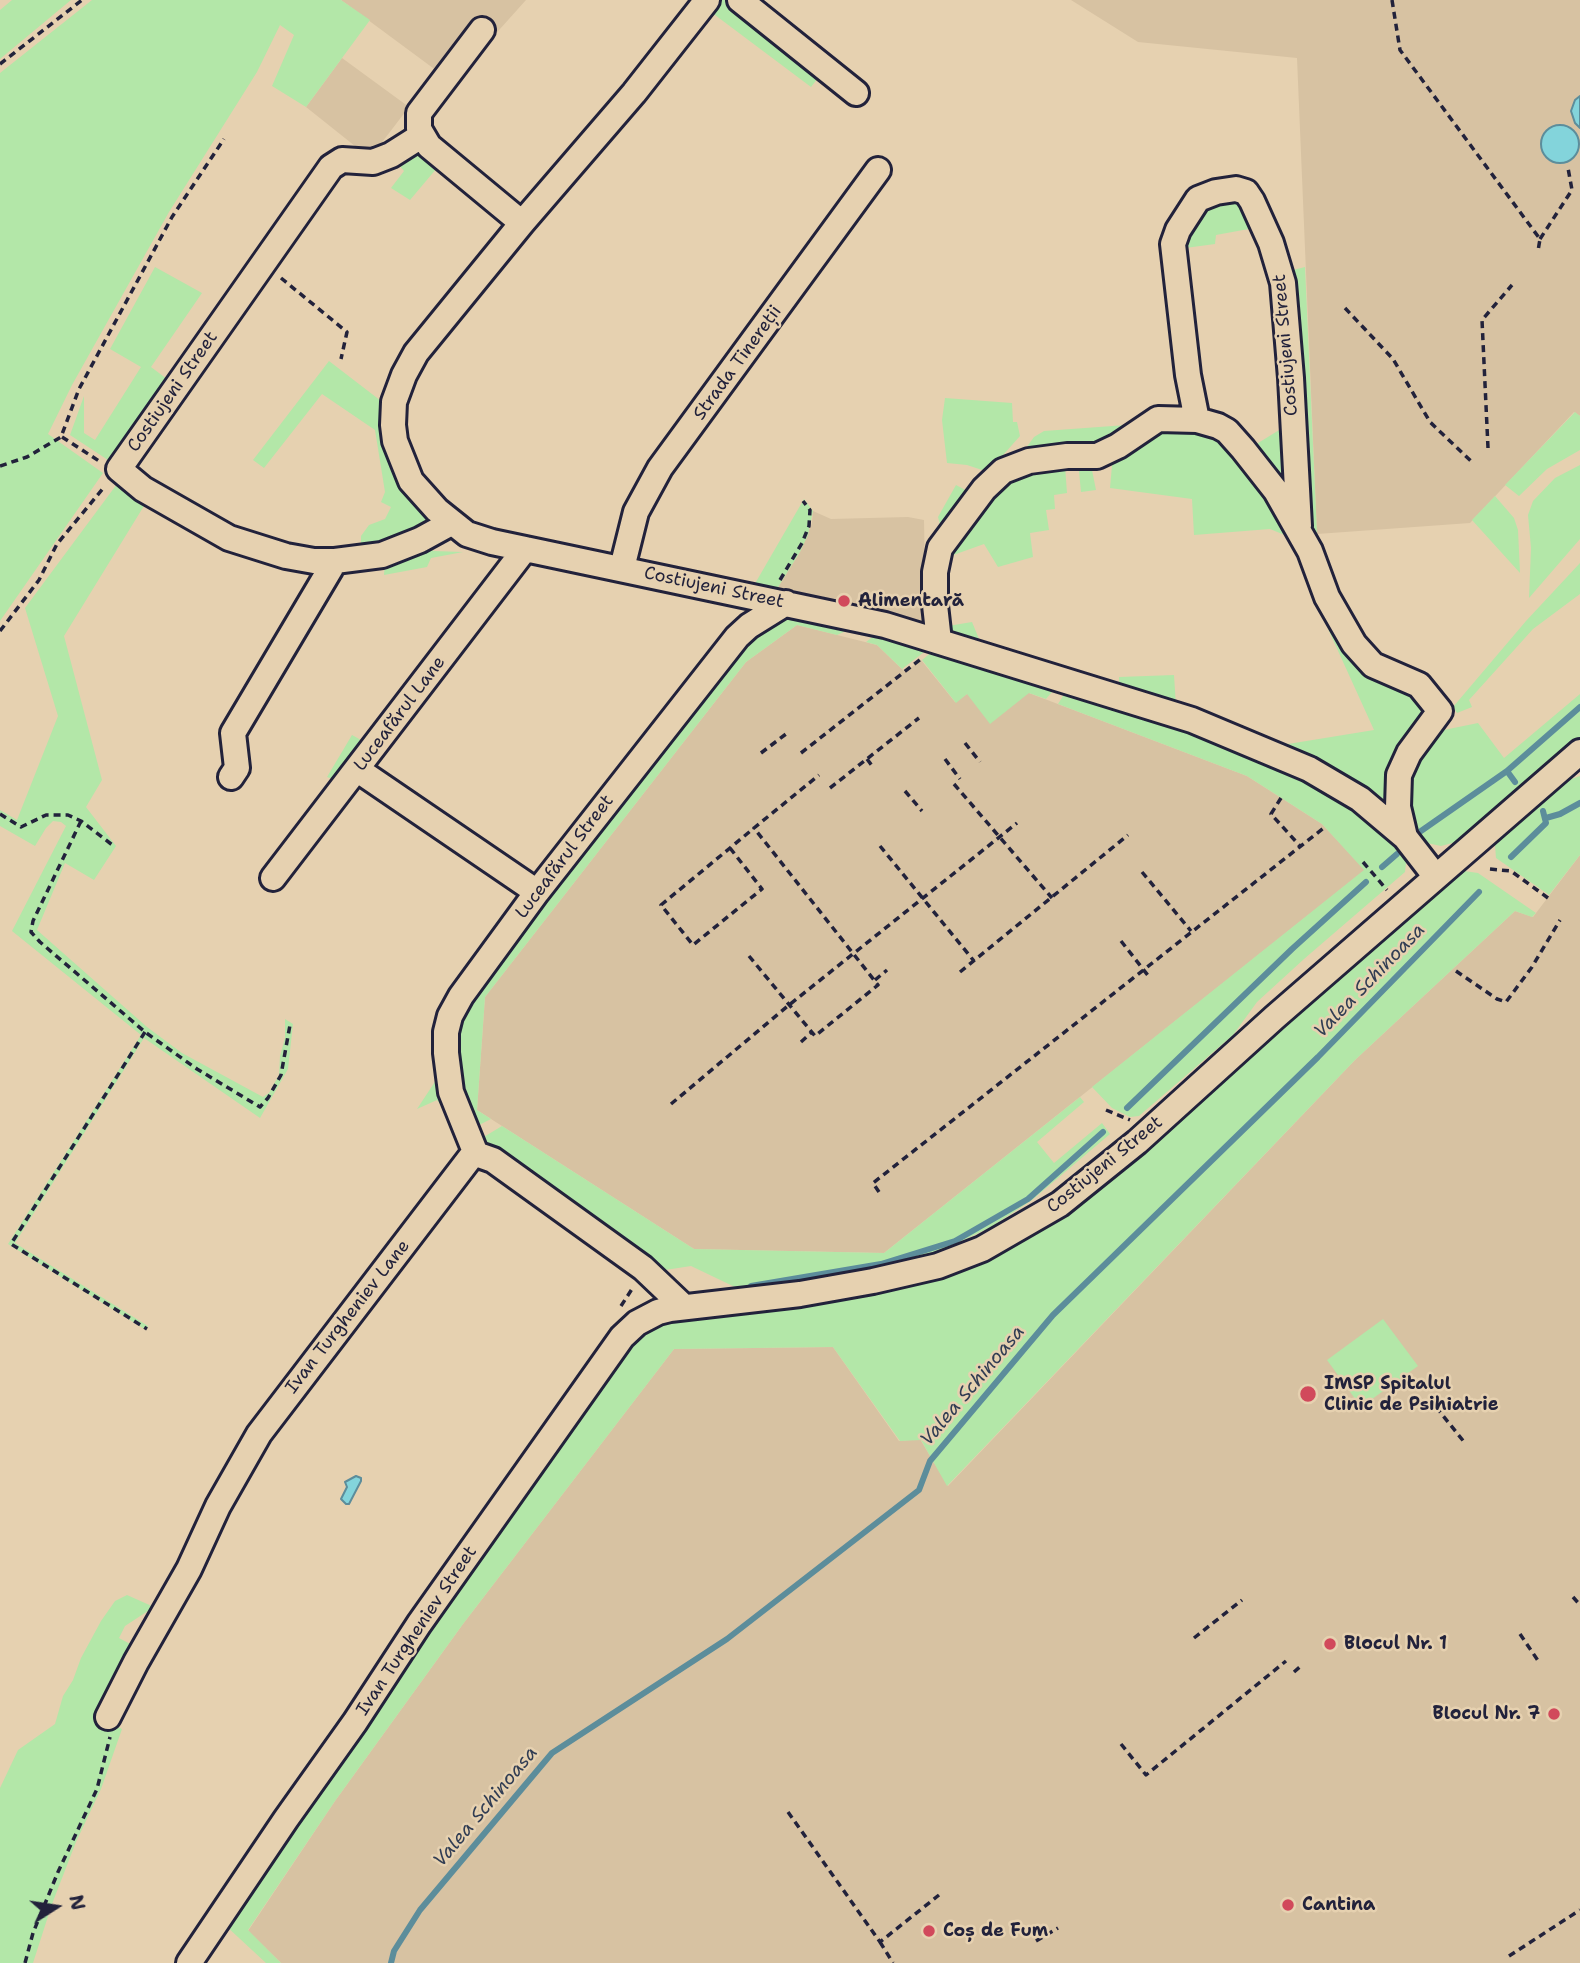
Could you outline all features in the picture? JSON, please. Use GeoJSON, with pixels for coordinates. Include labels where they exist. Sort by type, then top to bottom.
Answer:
{"type":"FeatureCollection","features":[{"type":"Feature","properties":{"kind":"street","name":"Costiujeni Street"},"geometry":{"type":"LineString","coordinates":[[707,0],[634,93],[522,223],[416,353],[394,401],[393,425],[395,441],[411,481],[436,510],[467,534],[525,549],[885,625],[1192,720],[1240,738],[1309,769],[1360,799],[1405,837],[1436,877]]}},
{"type":"Feature","properties":{"kind":"street"},"geometry":{"type":"LineString","coordinates":[[740,0],[856,93]]}},
{"type":"Feature","properties":{"kind":"street"},"geometry":{"type":"LineString","coordinates":[[482,30],[419,113],[421,136],[429,146],[522,223]]}},
{"type":"Feature","properties":{"kind":"street","name":"Costiujeni Street"},"geometry":{"type":"LineString","coordinates":[[421,136],[391,155],[373,162],[342,160],[331,167],[119,469],[143,489],[229,538],[286,556],[314,561],[382,555],[420,540],[451,523]]}},
{"type":"Feature","properties":{"kind":"street","name":"Strada Tinereții"},"geometry":{"type":"LineString","coordinates":[[622,568],[636,512],[660,468],[878,170]]}},
{"type":"Feature","properties":{"kind":"street","name":"Costiujeni Street"},"geometry":{"type":"LineString","coordinates":[[1197,420],[1188,375],[1173,244],[1178,230],[1198,199],[1216,192],[1236,189],[1246,192],[1252,201],[1271,243],[1283,283],[1292,377],[1300,533]]}},
{"type":"Feature","properties":{"kind":"street","name":"Costiujeni Street"},"geometry":{"type":"LineString","coordinates":[[939,641],[935,572],[940,548],[984,489],[1003,471],[1029,461],[1067,456],[1097,456],[1118,446],[1158,419],[1197,420],[1227,431],[1276,491],[1310,551],[1327,597],[1354,645],[1373,665],[1419,685],[1440,711],[1409,753],[1399,775],[1398,807],[1405,837]]}},
{"type":"Feature","properties":{"kind":"street","name":"Luceafărul Lane"},"geometry":{"type":"LineString","coordinates":[[273,878],[525,549]]}},
{"type":"Feature","properties":{"kind":"street"},"geometry":{"type":"LineString","coordinates":[[231,777],[236,768],[233,733],[335,561]]}},
{"type":"Feature","properties":{"kind":"street","name":"Luceafărul Street"},"geometry":{"type":"LineString","coordinates":[[476,1154],[451,1092],[446,1053],[446,1032],[450,1016],[461,996],[537,892],[737,637],[777,601]]}},
{"type":"Feature","properties":{"kind":"street","name":"Costiujeni Street"},"geometry":{"type":"LineString","coordinates":[[658,1312],[776,1298],[873,1281],[957,1260],[1060,1204],[1138,1142],[1275,1017],[1580,752]]}},
{"type":"Feature","properties":{"kind":"street"},"geometry":{"type":"LineString","coordinates":[[358,770],[537,892]]}},
{"type":"Feature","properties":{"kind":"street"},"geometry":{"type":"LineString","coordinates":[[476,1154],[493,1160],[632,1261],[684,1307]]}},
{"type":"Feature","properties":{"kind":"street","name":"Ivan Turgheniev Lane"},"geometry":{"type":"LineString","coordinates":[[108,1717],[189,1569],[218,1506],[259,1434],[430,1211],[462,1165],[476,1154]]}},
{"type":"Feature","properties":{"kind":"street","name":"Ivan Turgheniev Street"},"geometry":{"type":"LineString","coordinates":[[189,1963],[419,1624],[622,1338],[637,1323],[658,1312]]}},
{"type":"Feature","properties":{"kind":"path"},"geometry":{"type":"LineString","coordinates":[[0,64],[82,0]]}},
{"type":"Feature","properties":{"kind":"path"},"geometry":{"type":"LineString","coordinates":[[1392,0],[1400,50],[1541,239]]}},
{"type":"Feature","properties":{"kind":"path"},"geometry":{"type":"LineString","coordinates":[[0,466],[27,457],[61,436],[79,389],[172,217],[224,139]]}},
{"type":"Feature","properties":{"kind":"path"},"geometry":{"type":"LineString","coordinates":[[1538,251],[1541,239],[1572,190],[1568,168]]}},
{"type":"Feature","properties":{"kind":"path"},"geometry":{"type":"LineString","coordinates":[[263,262],[347,332],[341,359]]}},
{"type":"Feature","properties":{"kind":"path"},"geometry":{"type":"LineString","coordinates":[[1488,448],[1482,320],[1512,285]]}},
{"type":"Feature","properties":{"kind":"path"},"geometry":{"type":"LineString","coordinates":[[1345,308],[1393,359],[1430,422],[1474,464]]}},
{"type":"Feature","properties":{"kind":"path"},"geometry":{"type":"LineString","coordinates":[[0,631],[39,580],[57,544],[119,469],[99,461],[61,436]]}},
{"type":"Feature","properties":{"kind":"path"},"geometry":{"type":"LineString","coordinates":[[777,601],[806,533],[810,510],[803,501]]}},
{"type":"Feature","properties":{"kind":"path"},"geometry":{"type":"LineString","coordinates":[[801,753],[904,671]]}},
{"type":"Feature","properties":{"kind":"path"},"geometry":{"type":"LineString","coordinates":[[830,788],[919,718]]}},
{"type":"Feature","properties":{"kind":"path"},"geometry":{"type":"LineString","coordinates":[[761,753],[786,734]]}},
{"type":"Feature","properties":{"kind":"path"},"geometry":{"type":"LineString","coordinates":[[965,743],[980,762]]}},
{"type":"Feature","properties":{"kind":"path"},"geometry":{"type":"LineString","coordinates":[[867,759],[873,767]]}},
{"type":"Feature","properties":{"kind":"path"},"geometry":{"type":"LineString","coordinates":[[945,760],[960,779]]}},
{"type":"Feature","properties":{"kind":"path"},"geometry":{"type":"LineString","coordinates":[[730,848],[762,889],[693,945],[661,905],[754,828],[819,775]]}},
{"type":"Feature","properties":{"kind":"path"},"geometry":{"type":"LineString","coordinates":[[954,784],[1052,898]]}},
{"type":"Feature","properties":{"kind":"path"},"geometry":{"type":"LineString","coordinates":[[905,791],[922,811]]}},
{"type":"Feature","properties":{"kind":"path"},"geometry":{"type":"LineString","coordinates":[[1281,798],[1271,814],[1300,846]]}},
{"type":"Feature","properties":{"kind":"path"},"geometry":{"type":"LineString","coordinates":[[0,814],[21,827],[46,815],[68,815],[115,847]]}},
{"type":"Feature","properties":{"kind":"path"},"geometry":{"type":"LineString","coordinates":[[80,821],[47,889],[31,932],[145,1032],[197,1069],[260,1107],[281,1075],[289,1026]]}},
{"type":"Feature","properties":{"kind":"path"},"geometry":{"type":"LineString","coordinates":[[671,1104],[789,1005],[1017,823]]}},
{"type":"Feature","properties":{"kind":"path"},"geometry":{"type":"LineString","coordinates":[[879,1192],[873,1183],[1325,827]]}},
{"type":"Feature","properties":{"kind":"path"},"geometry":{"type":"LineString","coordinates":[[748,956],[815,1036],[878,985],[754,828]]}},
{"type":"Feature","properties":{"kind":"path"},"geometry":{"type":"LineString","coordinates":[[960,972],[1128,835]]}},
{"type":"Feature","properties":{"kind":"path"},"geometry":{"type":"LineString","coordinates":[[880,846],[975,961]]}},
{"type":"Feature","properties":{"kind":"path"},"geometry":{"type":"LineString","coordinates":[[1363,862],[1388,891]]}},
{"type":"Feature","properties":{"kind":"path"},"geometry":{"type":"LineString","coordinates":[[1490,869],[1511,871],[1548,898]]}},
{"type":"Feature","properties":{"kind":"path"},"geometry":{"type":"LineString","coordinates":[[1142,872],[1191,931]]}},
{"type":"Feature","properties":{"kind":"path"},"geometry":{"type":"LineString","coordinates":[[1457,971],[1497,999],[1506,1002],[1532,967],[1560,920]]}},
{"type":"Feature","properties":{"kind":"path"},"geometry":{"type":"LineString","coordinates":[[1121,941],[1150,978]]}},
{"type":"Feature","properties":{"kind":"path"},"geometry":{"type":"LineString","coordinates":[[875,980],[887,970]]}},
{"type":"Feature","properties":{"kind":"path"},"geometry":{"type":"LineString","coordinates":[[145,1032],[11,1244],[147,1329]]}},
{"type":"Feature","properties":{"kind":"path"},"geometry":{"type":"LineString","coordinates":[[801,1042],[812,1032]]}},
{"type":"Feature","properties":{"kind":"path"},"geometry":{"type":"LineString","coordinates":[[1437,1407],[1465,1443]]}},
{"type":"Feature","properties":{"kind":"path"},"geometry":{"type":"LineString","coordinates":[[1573,1597],[1580,1605]]}},
{"type":"Feature","properties":{"kind":"path"},"geometry":{"type":"LineString","coordinates":[[1194,1638],[1242,1600]]}},
{"type":"Feature","properties":{"kind":"path"},"geometry":{"type":"LineString","coordinates":[[1520,1634],[1539,1662]]}},
{"type":"Feature","properties":{"kind":"path"},"geometry":{"type":"LineString","coordinates":[[1121,1744],[1146,1775],[1286,1661]]}},
{"type":"Feature","properties":{"kind":"path"},"geometry":{"type":"LineString","coordinates":[[1294,1672],[1302,1665]]}},
{"type":"Feature","properties":{"kind":"path"},"geometry":{"type":"LineString","coordinates":[[25,1963],[33,1933],[58,1872],[97,1789],[111,1735],[108,1717]]}},
{"type":"Feature","properties":{"kind":"path"},"geometry":{"type":"LineString","coordinates":[[788,1812],[893,1963]]}},
{"type":"Feature","properties":{"kind":"path"},"geometry":{"type":"LineString","coordinates":[[880,1942],[939,1895]]}},
{"type":"Feature","properties":{"kind":"path"},"geometry":{"type":"LineString","coordinates":[[1509,1956],[1580,1910]]}},
{"type":"Feature","properties":{"kind":"path"},"geometry":{"type":"LineString","coordinates":[[1036,1941],[1058,1928]]}},
{"type":"Feature","properties":{"kind":"shaded area"},"geometry":{"type":"Polygon","coordinates":[[[341,0],[526,0],[491,39],[475,24],[437,71],[341,0]]]}},
{"type":"Feature","properties":{"kind":"shaded area"},"geometry":{"type":"Polygon","coordinates":[[[1071,0],[1580,0],[1580,416],[1574,412],[1470,523],[1317,534],[1297,58],[1138,42],[1071,0]]]}},
{"type":"Feature","properties":{"kind":"shaded area"},"geometry":{"type":"Polygon","coordinates":[[[342,58],[409,107],[370,158],[306,107],[342,58]]]}},
{"type":"Feature","properties":{"kind":"shaded area"},"geometry":{"type":"Polygon","coordinates":[[[813,511],[831,519],[908,517],[924,520],[926,628],[775,592],[800,552],[812,523],[813,511]]]}},
{"type":"Feature","properties":{"kind":"shaded area"},"geometry":{"type":"Polygon","coordinates":[[[797,625],[877,645],[905,672],[921,660],[955,702],[967,694],[1029,693],[1247,776],[1322,824],[1365,870],[884,1253],[694,1249],[477,1110],[485,997],[746,662],[797,625]]]}},
{"type":"Feature","properties":{"kind":"shaded area","name":"IMSP Spitalul Clinic de Psihiatrie"},"geometry":{"type":"Polygon","coordinates":[[[1580,855],[1580,1963],[281,1963],[248,1931],[335,1801],[463,1624],[674,1349],[833,1347],[899,1441],[920,1439],[948,1486],[1355,1060],[1515,911],[1533,917],[1580,855]]]}},
{"type":"Feature","properties":{"kind":"green space"},"geometry":{"type":"Polygon","coordinates":[[[12,0],[71,0],[0,59],[0,10],[12,0]]]}},
{"type":"Feature","properties":{"kind":"green space"},"geometry":{"type":"Polygon","coordinates":[[[92,0],[341,0],[370,20],[306,107],[272,86],[294,35],[280,25],[257,72],[169,212],[72,385],[48,434],[103,473],[0,621],[0,73],[92,0]]]}},
{"type":"Feature","properties":{"kind":"green space"},"geometry":{"type":"Polygon","coordinates":[[[722,0],[726,0],[821,74],[811,87],[711,12],[722,0]]]}},
{"type":"Feature","properties":{"kind":"green space"},"geometry":{"type":"Polygon","coordinates":[[[419,152],[437,168],[410,200],[391,188],[404,171],[396,162],[419,152]]]}},
{"type":"Feature","properties":{"kind":"green space"},"geometry":{"type":"Polygon","coordinates":[[[1241,196],[1254,228],[1216,235],[1215,244],[1178,249],[1202,206],[1241,196]]]}},
{"type":"Feature","properties":{"kind":"green space"},"geometry":{"type":"Polygon","coordinates":[[[155,267],[202,293],[151,367],[171,382],[111,462],[70,435],[84,396],[84,433],[95,440],[141,367],[110,349],[155,267]]]}},
{"type":"Feature","properties":{"kind":"green space"},"geometry":{"type":"Polygon","coordinates":[[[1305,267],[1317,534],[1311,534],[1285,272],[1305,267]]]}},
{"type":"Feature","properties":{"kind":"green space"},"geometry":{"type":"Polygon","coordinates":[[[329,361],[385,404],[442,523],[365,551],[361,536],[369,525],[385,519],[391,507],[381,502],[385,492],[375,430],[322,394],[264,468],[253,460],[329,361]]]}},
{"type":"Feature","properties":{"kind":"green space"},"geometry":{"type":"Polygon","coordinates":[[[945,398],[1012,403],[1013,422],[1017,422],[1020,436],[988,472],[967,465],[947,463],[942,420],[945,398]]]}},
{"type":"Feature","properties":{"kind":"green space"},"geometry":{"type":"Polygon","coordinates":[[[1575,412],[1580,416],[1580,450],[1547,469],[1519,496],[1505,485],[1575,412]]]}},
{"type":"Feature","properties":{"kind":"green space"},"geometry":{"type":"Polygon","coordinates":[[[1140,424],[1109,445],[1015,463],[1034,437],[1044,431],[1140,424]]]}},
{"type":"Feature","properties":{"kind":"green space"},"geometry":{"type":"Polygon","coordinates":[[[1289,424],[1294,511],[1250,448],[1289,424]]]}},
{"type":"Feature","properties":{"kind":"green space"},"geometry":{"type":"Polygon","coordinates":[[[1155,426],[1209,430],[1243,460],[1305,557],[1299,558],[1296,544],[1287,536],[1270,529],[1194,535],[1192,499],[1110,488],[1113,454],[1155,426]]]}},
{"type":"Feature","properties":{"kind":"green space"},"geometry":{"type":"Polygon","coordinates":[[[1090,460],[1096,490],[1081,492],[1078,461],[1090,460]]]}},
{"type":"Feature","properties":{"kind":"green space"},"geometry":{"type":"Polygon","coordinates":[[[1580,465],[1580,539],[1529,598],[1531,548],[1528,515],[1533,501],[1555,478],[1580,465]]]}},
{"type":"Feature","properties":{"kind":"green space"},"geometry":{"type":"Polygon","coordinates":[[[1065,466],[1067,493],[1054,495],[1055,509],[1046,510],[1049,530],[1030,533],[1033,557],[998,567],[984,544],[945,558],[948,626],[972,622],[982,646],[944,636],[944,550],[1007,475],[1065,466]]]}},
{"type":"Feature","properties":{"kind":"green space"},"geometry":{"type":"Polygon","coordinates":[[[117,484],[147,501],[64,636],[102,780],[86,807],[116,846],[94,880],[65,863],[37,930],[147,1027],[182,1053],[263,1097],[269,1093],[279,1075],[285,1019],[293,1024],[288,1069],[260,1118],[144,1038],[15,1243],[148,1326],[146,1330],[8,1244],[141,1035],[12,931],[66,826],[53,821],[35,846],[0,826],[0,810],[17,820],[58,716],[25,608],[117,484]]]}},
{"type":"Feature","properties":{"kind":"green space"},"geometry":{"type":"Polygon","coordinates":[[[956,485],[971,493],[943,536],[938,517],[956,485]]]}},
{"type":"Feature","properties":{"kind":"green space"},"geometry":{"type":"Polygon","coordinates":[[[1495,496],[1514,518],[1518,530],[1520,573],[1472,520],[1495,496]]]}},
{"type":"Feature","properties":{"kind":"green space"},"geometry":{"type":"Polygon","coordinates":[[[804,499],[813,511],[808,535],[800,552],[775,592],[753,587],[804,499]]]}},
{"type":"Feature","properties":{"kind":"green space"},"geometry":{"type":"Polygon","coordinates":[[[424,547],[434,551],[463,552],[431,558],[427,567],[384,575],[385,562],[424,547]]]}},
{"type":"Feature","properties":{"kind":"green space"},"geometry":{"type":"Polygon","coordinates":[[[1580,563],[1580,594],[1533,629],[1469,700],[1472,707],[1457,713],[1453,707],[1526,621],[1580,563]]]}},
{"type":"Feature","properties":{"kind":"green space"},"geometry":{"type":"Polygon","coordinates":[[[1310,574],[1353,663],[1366,672],[1399,683],[1422,704],[1420,724],[1391,815],[1251,735],[1288,744],[1374,730],[1304,576],[1310,574]]]}},
{"type":"Feature","properties":{"kind":"green space"},"geometry":{"type":"Polygon","coordinates":[[[798,617],[819,625],[854,622],[860,625],[837,635],[797,625],[746,662],[485,997],[477,1110],[491,1119],[473,1128],[451,1060],[458,1012],[530,924],[561,877],[733,649],[782,619],[798,617]]]}},
{"type":"Feature","properties":{"kind":"green space"},"geometry":{"type":"Polygon","coordinates":[[[875,635],[936,643],[902,669],[877,645],[866,642],[875,635]]]}},
{"type":"Feature","properties":{"kind":"green space"},"geometry":{"type":"Polygon","coordinates":[[[940,645],[1058,685],[1046,699],[1029,693],[990,724],[967,694],[956,703],[922,660],[940,645]]]}},
{"type":"Feature","properties":{"kind":"green space"},"geometry":{"type":"Polygon","coordinates":[[[426,665],[340,782],[327,777],[352,735],[361,740],[426,665]]]}},
{"type":"Feature","properties":{"kind":"green space"},"geometry":{"type":"Polygon","coordinates":[[[1174,675],[1176,706],[1119,692],[1119,677],[1174,675]]]}},
{"type":"Feature","properties":{"kind":"green space"},"geometry":{"type":"Polygon","coordinates":[[[1068,688],[1302,772],[1341,800],[1395,847],[1404,856],[1406,863],[1405,872],[1257,1002],[1233,1035],[1139,1116],[1130,1117],[1112,1108],[1092,1087],[1364,870],[1322,824],[1247,776],[1058,704],[1068,688]]]}},
{"type":"Feature","properties":{"kind":"green space"},"geometry":{"type":"Polygon","coordinates":[[[1580,694],[1580,738],[1456,842],[1441,846],[1427,843],[1410,825],[1404,778],[1434,732],[1478,723],[1504,758],[1580,694]]]}},
{"type":"Feature","properties":{"kind":"green space"},"geometry":{"type":"Polygon","coordinates":[[[1580,776],[1580,855],[1549,895],[1496,858],[1495,845],[1560,783],[1580,776]]]}},
{"type":"Feature","properties":{"kind":"green space"},"geometry":{"type":"Polygon","coordinates":[[[1464,871],[1478,873],[1536,913],[1532,917],[1515,911],[1355,1060],[947,1486],[921,1440],[900,1441],[833,1347],[674,1349],[463,1624],[335,1801],[248,1930],[281,1963],[266,1963],[225,1925],[622,1349],[661,1321],[945,1271],[1213,1086],[1457,874],[1464,871]]]}},
{"type":"Feature","properties":{"kind":"green space"},"geometry":{"type":"Polygon","coordinates":[[[444,1068],[452,1107],[445,1110],[437,1100],[417,1109],[444,1068]]]}},
{"type":"Feature","properties":{"kind":"green space"},"geometry":{"type":"Polygon","coordinates":[[[1080,1097],[1084,1102],[1037,1142],[1054,1163],[1102,1123],[1110,1134],[1032,1200],[991,1227],[945,1249],[899,1264],[803,1283],[751,1290],[737,1288],[691,1266],[665,1270],[651,1268],[534,1183],[482,1138],[502,1126],[694,1249],[884,1253],[1080,1097]]]}},
{"type":"Feature","properties":{"kind":"green space"},"geometry":{"type":"Polygon","coordinates":[[[1383,1319],[1418,1366],[1361,1407],[1327,1360],[1383,1319]]]}},
{"type":"Feature","properties":{"kind":"green space"},"geometry":{"type":"Polygon","coordinates":[[[127,1595],[154,1607],[125,1626],[119,1638],[136,1647],[102,1718],[122,1729],[101,1789],[76,1842],[52,1904],[33,1963],[0,1963],[0,1788],[18,1750],[55,1724],[63,1696],[101,1621],[115,1601],[127,1595]]]}},
{"type":"Feature","properties":{"kind":"water"},"geometry":{"type":"Polygon","coordinates":[[[1580,96],[1580,128],[1571,111],[1575,100],[1580,96]]]}},
{"type":"Feature","properties":{"kind":"water"},"geometry":{"type":"Polygon","coordinates":[[[1560,125],[1573,131],[1579,144],[1573,157],[1560,163],[1547,157],[1541,144],[1547,131],[1560,125]]]}},
{"type":"Feature","properties":{"kind":"water"},"geometry":{"type":"Polygon","coordinates":[[[356,1476],[361,1478],[361,1481],[349,1504],[346,1504],[341,1499],[347,1487],[345,1482],[356,1476]]]}},
{"type":"Feature","properties":{"kind":"waterway","name":"Valea Schinoasa"},"geometry":{"type":"LineString","coordinates":[[1515,782],[1507,771],[1580,707]]}},
{"type":"Feature","properties":{"kind":"waterway"},"geometry":{"type":"LineString","coordinates":[[1421,831],[1507,771]]}},
{"type":"Feature","properties":{"kind":"waterway"},"geometry":{"type":"LineString","coordinates":[[1546,818],[1580,803]]}},
{"type":"Feature","properties":{"kind":"waterway","name":"Valea Schinoasa"},"geometry":{"type":"LineString","coordinates":[[1511,857],[1546,823],[1543,811]]}},
{"type":"Feature","properties":{"kind":"waterway"},"geometry":{"type":"LineString","coordinates":[[1382,867],[1397,854]]}},
{"type":"Feature","properties":{"kind":"waterway"},"geometry":{"type":"LineString","coordinates":[[1127,1108],[1292,949],[1366,882]]}},
{"type":"Feature","properties":{"kind":"waterway","name":"Valea Schinoasa"},"geometry":{"type":"LineString","coordinates":[[391,1963],[394,1951],[420,1910],[552,1753],[727,1639],[919,1490],[930,1461],[1053,1315],[1318,1057],[1479,892]]}},
{"type":"Feature","properties":{"kind":"waterway"},"geometry":{"type":"LineString","coordinates":[[751,1286],[881,1264],[955,1241],[1028,1199],[1103,1132]]}},
{"type":"Feature","properties":{"kind":"place","name":"Alimentară"},"geometry":{"type":"Point","coordinates":[844,601]}},
{"type":"Feature","properties":{"kind":"place","name":"IMSP Spitalul Clinic de Psihiatrie"},"geometry":{"type":"Point","coordinates":[1308,1394]}},
{"type":"Feature","properties":{"kind":"place","name":"Blocul Nr. 1"},"geometry":{"type":"Point","coordinates":[1330,1644]}},
{"type":"Feature","properties":{"kind":"place","name":"Blocul Nr. 7"},"geometry":{"type":"Point","coordinates":[1554,1714]}},
{"type":"Feature","properties":{"kind":"place","name":"Cantina"},"geometry":{"type":"Point","coordinates":[1288,1905]}},
{"type":"Feature","properties":{"kind":"place","name":"Coș de Fum"},"geometry":{"type":"Point","coordinates":[929,1931]}}]}
